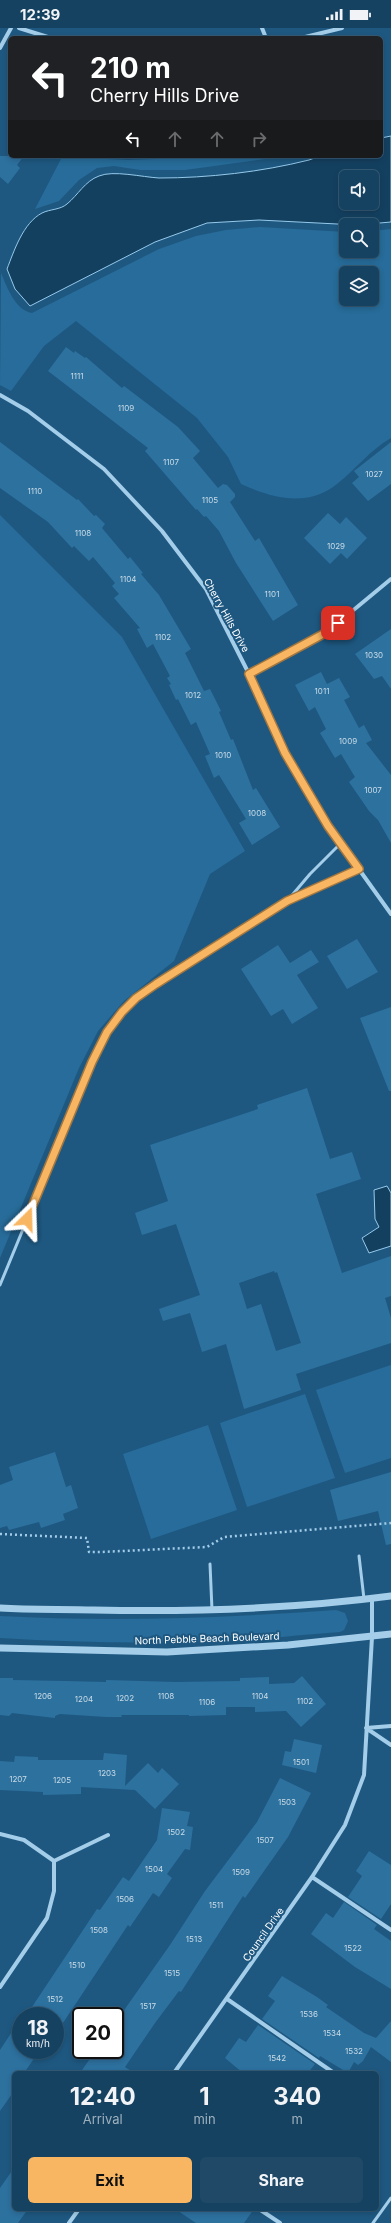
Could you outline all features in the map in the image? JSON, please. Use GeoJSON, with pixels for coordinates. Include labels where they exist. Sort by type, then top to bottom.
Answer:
{"type":"FeatureCollection","features":[{"type":"Feature","properties":{"kind":"street"},"geometry":{"type":"LineString","coordinates":[[0,48],[11,28]]}},
{"type":"Feature","properties":{"kind":"street"},"geometry":{"type":"LineString","coordinates":[[19,28],[45,36]]}},
{"type":"Feature","properties":{"kind":"street"},"geometry":{"type":"LineString","coordinates":[[309,36],[342,28]]}},
{"type":"Feature","properties":{"kind":"street","name":"Cherry Hills Drive"},"geometry":{"type":"LineString","coordinates":[[0,395],[28,411],[104,469],[162,531],[206,589],[249,674],[285,753],[341,843],[391,914]]}},
{"type":"Feature","properties":{"kind":"street"},"geometry":{"type":"LineString","coordinates":[[249,674],[327,632],[391,579]]}},
{"type":"Feature","properties":{"kind":"street"},"geometry":{"type":"LineString","coordinates":[[0,1608],[157,1611],[212,1610],[372,1599],[391,1596]]}},
{"type":"Feature","properties":{"kind":"street","name":"Council Drive"},"geometry":{"type":"LineString","coordinates":[[175,2071],[312,1877],[345,1825],[364,1775],[372,1637],[372,1599]]}},
{"type":"Feature","properties":{"kind":"street","name":"North Pebble Beach Boulevard"},"geometry":{"type":"LineString","coordinates":[[0,1648],[167,1652],[288,1645],[391,1634]]}},
{"type":"Feature","properties":{"kind":"street"},"geometry":{"type":"LineString","coordinates":[[366,1728],[391,1726]]}},
{"type":"Feature","properties":{"kind":"street"},"geometry":{"type":"LineString","coordinates":[[366,1728],[391,1746]]}},
{"type":"Feature","properties":{"kind":"street"},"geometry":{"type":"LineString","coordinates":[[0,1834],[24,1840],[54,1861]]}},
{"type":"Feature","properties":{"kind":"street"},"geometry":{"type":"LineString","coordinates":[[54,1861],[108,1835]]}},
{"type":"Feature","properties":{"kind":"street"},"geometry":{"type":"LineString","coordinates":[[0,1987],[47,1918],[54,1891],[54,1861]]}},
{"type":"Feature","properties":{"kind":"street"},"geometry":{"type":"LineString","coordinates":[[312,1877],[391,1930]]}},
{"type":"Feature","properties":{"kind":"street"},"geometry":{"type":"LineString","coordinates":[[227,1999],[331,2071]]}},
{"type":"Feature","properties":{"kind":"street"},"geometry":{"type":"LineString","coordinates":[[69,2223],[78,2211]]}},
{"type":"Feature","properties":{"kind":"street"},"geometry":{"type":"LineString","coordinates":[[262,2211],[280,2223]]}},
{"type":"Feature","properties":{"kind":"lane"},"geometry":{"type":"LineString","coordinates":[[287,901],[310,874],[341,843]]}},
{"type":"Feature","properties":{"kind":"lane"},"geometry":{"type":"LineString","coordinates":[[0,1285],[92,1062],[107,1032],[122,1012],[141,994],[287,901],[359,869]]}},
{"type":"Feature","properties":{"kind":"lane"},"geometry":{"type":"LineString","coordinates":[[359,1556],[364,1599]]}},
{"type":"Feature","properties":{"kind":"lane"},"geometry":{"type":"LineString","coordinates":[[210,1564],[212,1610]]}},
{"type":"Feature","properties":{"kind":"lane"},"geometry":{"type":"LineString","coordinates":[[373,2223],[391,2198]]}},
{"type":"Feature","properties":{"kind":"path"},"geometry":{"type":"LineString","coordinates":[[0,1534],[87,1538],[89,1552],[102,1552],[207,1547],[224,1537],[391,1523]]}},
{"type":"Feature","properties":{"kind":"shaded area"},"geometry":{"type":"Polygon","coordinates":[[[391,136],[391,222],[379,223],[379,218],[339,218],[339,224],[259,220],[207,223],[155,242],[30,306],[15,289],[7,269],[24,230],[42,213],[64,206],[94,178],[105,174],[128,174],[159,178],[196,177],[234,174],[291,164],[314,158],[383,158],[383,138],[391,136]]]}},
{"type":"Feature","properties":{"kind":"shaded area"},"geometry":{"type":"Polygon","coordinates":[[[61,158],[128,160],[182,158],[272,158],[185,170],[140,170],[114,166],[97,168],[79,180],[59,201],[35,209],[61,158]]]}},
{"type":"Feature","properties":{"kind":"shaded area"},"geometry":{"type":"Polygon","coordinates":[[[260,227],[339,232],[339,258],[379,258],[379,230],[391,229],[391,438],[376,448],[344,478],[326,491],[314,496],[289,498],[265,493],[241,484],[228,457],[197,418],[76,321],[44,346],[11,391],[0,385],[1,273],[16,303],[26,311],[32,313],[159,249],[196,236],[226,230],[260,227]]]}},
{"type":"Feature","properties":{"kind":"shaded area"},"geometry":{"type":"Polygon","coordinates":[[[0,515],[122,637],[245,851],[210,874],[174,961],[124,1001],[98,1031],[79,1068],[0,1258],[0,515]]]}},
{"type":"Feature","properties":{"kind":"shaded area"},"geometry":{"type":"Polygon","coordinates":[[[387,1186],[391,1193],[391,1246],[369,1253],[362,1238],[379,1227],[375,1219],[374,1190],[387,1186]]]}},
{"type":"Feature","properties":{"kind":"shaded area"},"geometry":{"type":"Polygon","coordinates":[[[391,1365],[391,1458],[345,1473],[316,1390],[391,1365]]]}},
{"type":"Feature","properties":{"kind":"shaded area"},"geometry":{"type":"Polygon","coordinates":[[[305,1394],[335,1478],[247,1507],[220,1423],[305,1394]]]}},
{"type":"Feature","properties":{"kind":"shaded area"},"geometry":{"type":"Polygon","coordinates":[[[208,1425],[237,1510],[151,1539],[123,1454],[208,1425]]]}},
{"type":"Feature","properties":{"kind":"shaded area"},"geometry":{"type":"Polygon","coordinates":[[[336,1610],[345,1613],[348,1621],[344,1630],[340,1632],[258,1639],[184,1642],[123,1642],[0,1638],[0,1616],[126,1619],[252,1615],[336,1610]]]}},
{"type":"Feature","properties":{"kind":"building"},"geometry":{"type":"Polygon","coordinates":[[[0,156],[8,156],[8,158],[22,158],[17,165],[20,168],[8,184],[0,177],[0,156]]]}},
{"type":"Feature","properties":{"kind":"building"},"geometry":{"type":"Polygon","coordinates":[[[66,347],[74,353],[75,351],[85,358],[86,357],[122,388],[124,386],[178,427],[200,451],[193,458],[218,488],[223,484],[227,485],[235,494],[235,497],[230,502],[255,541],[259,538],[298,605],[273,621],[236,563],[219,531],[206,516],[204,517],[197,509],[196,510],[145,451],[148,448],[48,371],[66,347]]]}},
{"type":"Feature","properties":{"kind":"building"},"geometry":{"type":"Polygon","coordinates":[[[0,442],[77,500],[78,499],[94,516],[96,515],[105,524],[102,528],[128,559],[130,557],[143,573],[141,574],[159,595],[191,649],[185,653],[204,691],[210,689],[221,711],[219,712],[231,740],[233,739],[253,790],[256,788],[280,827],[252,845],[239,823],[246,819],[219,775],[214,778],[205,756],[210,754],[196,722],[191,725],[178,699],[176,700],[169,685],[171,684],[167,678],[170,676],[153,644],[147,648],[137,629],[140,628],[114,598],[119,594],[112,586],[115,583],[93,557],[89,561],[74,546],[72,548],[48,522],[0,488],[0,442]]]}},
{"type":"Feature","properties":{"kind":"building"},"geometry":{"type":"Polygon","coordinates":[[[391,442],[391,484],[368,501],[352,483],[359,477],[354,471],[391,442]]]}},
{"type":"Feature","properties":{"kind":"building"},"geometry":{"type":"Polygon","coordinates":[[[328,513],[340,524],[346,517],[367,538],[347,559],[341,553],[330,564],[304,538],[328,513]]]}},
{"type":"Feature","properties":{"kind":"building"},"geometry":{"type":"Polygon","coordinates":[[[391,629],[391,689],[382,676],[374,679],[355,654],[391,629]]]}},
{"type":"Feature","properties":{"kind":"building"},"geometry":{"type":"Polygon","coordinates":[[[321,672],[327,684],[339,678],[350,697],[344,700],[359,728],[364,725],[372,740],[366,743],[391,775],[391,843],[378,820],[369,811],[349,782],[355,777],[341,754],[335,758],[320,733],[326,729],[315,707],[309,711],[295,685],[321,672]]]}},
{"type":"Feature","properties":{"kind":"building"},"geometry":{"type":"Polygon","coordinates":[[[357,939],[378,972],[347,989],[327,956],[357,939]]]}},
{"type":"Feature","properties":{"kind":"building"},"geometry":{"type":"Polygon","coordinates":[[[278,945],[290,963],[311,950],[319,962],[297,975],[318,1008],[292,1024],[283,1009],[271,1016],[241,969],[278,945]]]}},
{"type":"Feature","properties":{"kind":"building"},"geometry":{"type":"Polygon","coordinates":[[[391,1007],[391,1091],[389,1091],[360,1018],[391,1007]]]}},
{"type":"Feature","properties":{"kind":"building"},"geometry":{"type":"Polygon","coordinates":[[[307,1088],[330,1159],[352,1152],[361,1179],[316,1194],[342,1273],[391,1256],[391,1296],[385,1298],[391,1318],[391,1343],[296,1374],[301,1390],[244,1409],[226,1344],[202,1352],[190,1313],[163,1321],[159,1309],[200,1295],[176,1224],[142,1235],[135,1213],[168,1201],[150,1145],[258,1109],[257,1105],[307,1088]],[[274,1271],[239,1283],[247,1309],[261,1304],[276,1351],[301,1343],[277,1272],[275,1273],[274,1271]]]}},
{"type":"Feature","properties":{"kind":"building"},"geometry":{"type":"Polygon","coordinates":[[[55,1452],[66,1487],[71,1485],[78,1508],[63,1514],[65,1520],[41,1528],[39,1522],[9,1530],[7,1526],[0,1528],[0,1485],[13,1480],[9,1467],[55,1452]]]}},
{"type":"Feature","properties":{"kind":"building"},"geometry":{"type":"Polygon","coordinates":[[[391,1472],[391,1544],[386,1545],[378,1511],[338,1521],[330,1490],[391,1472]]]}},
{"type":"Feature","properties":{"kind":"building"},"geometry":{"type":"Polygon","coordinates":[[[302,1676],[326,1704],[301,1727],[286,1711],[255,1712],[255,1707],[226,1707],[226,1715],[121,1715],[122,1717],[106,1717],[60,1714],[55,1716],[55,1718],[12,1713],[9,1716],[0,1715],[0,1678],[13,1678],[13,1680],[176,1682],[240,1681],[240,1678],[269,1677],[269,1684],[294,1683],[302,1676]]]}},
{"type":"Feature","properties":{"kind":"building"},"geometry":{"type":"Polygon","coordinates":[[[294,1739],[322,1745],[316,1773],[282,1765],[285,1751],[291,1752],[294,1739]]]}},
{"type":"Feature","properties":{"kind":"building"},"geometry":{"type":"Polygon","coordinates":[[[104,1753],[127,1755],[125,1786],[148,1763],[158,1773],[162,1768],[179,1784],[155,1809],[135,1790],[81,1787],[81,1794],[43,1795],[43,1792],[0,1790],[0,1761],[14,1762],[15,1756],[38,1757],[38,1760],[103,1760],[104,1753]]]}},
{"type":"Feature","properties":{"kind":"building"},"geometry":{"type":"Polygon","coordinates":[[[280,1778],[311,1793],[288,1837],[245,1898],[243,1896],[181,1992],[179,1991],[155,2023],[125,2067],[131,2071],[81,2071],[90,2059],[124,2059],[124,2010],[170,1945],[205,1891],[257,1822],[280,1778]]]}},
{"type":"Feature","properties":{"kind":"building"},"geometry":{"type":"Polygon","coordinates":[[[162,1808],[190,1812],[187,1826],[193,1827],[190,1850],[185,1849],[167,1874],[172,1878],[159,1897],[153,1893],[130,1927],[128,1925],[74,2007],[72,2007],[64,2021],[64,2007],[32,2007],[97,1909],[100,1910],[123,1877],[129,1881],[157,1840],[162,1808]]]}},
{"type":"Feature","properties":{"kind":"building"},"geometry":{"type":"Polygon","coordinates":[[[369,1851],[391,1865],[391,1904],[381,1919],[348,1897],[362,1876],[356,1871],[369,1851]]]}},
{"type":"Feature","properties":{"kind":"building"},"geometry":{"type":"Polygon","coordinates":[[[344,1902],[377,1925],[374,1929],[391,1941],[391,1989],[355,1967],[311,1934],[326,1913],[333,1918],[344,1902]]]}},
{"type":"Feature","properties":{"kind":"building"},"geometry":{"type":"Polygon","coordinates":[[[282,1976],[317,1997],[328,2005],[326,2007],[364,2033],[376,2038],[391,2021],[391,2062],[371,2047],[363,2061],[358,2065],[354,2062],[349,2071],[345,2071],[320,2056],[319,2058],[262,2019],[275,2001],[268,1996],[282,1976]]]}},
{"type":"Feature","properties":{"kind":"building"},"geometry":{"type":"Polygon","coordinates":[[[258,2025],[315,2064],[310,2071],[241,2071],[225,2058],[239,2038],[246,2042],[258,2025]]]}},
{"type":"Feature","properties":{"kind":"building"},"geometry":{"type":"Polygon","coordinates":[[[12,2032],[12,2059],[34,2059],[25,2071],[12,2071],[12,2094],[0,2111],[0,2050],[12,2032]]]}},
{"type":"Feature","properties":{"kind":"building"},"geometry":{"type":"Polygon","coordinates":[[[12,2171],[12,2211],[27,2211],[18,2223],[0,2223],[0,2188],[12,2171]]]}},
{"type":"Feature","properties":{"kind":"building"},"geometry":{"type":"Polygon","coordinates":[[[178,2211],[253,2211],[244,2223],[196,2223],[178,2211]]]}},
{"type":"Feature","properties":{"kind":"route"},"geometry":{"type":"LineString","coordinates":[[27,1219],[92,1062],[107,1032],[122,1012],[136,998],[156,984],[287,901],[326,885],[359,869],[328,826],[285,753],[249,674],[327,632],[338,623]]}}]}
